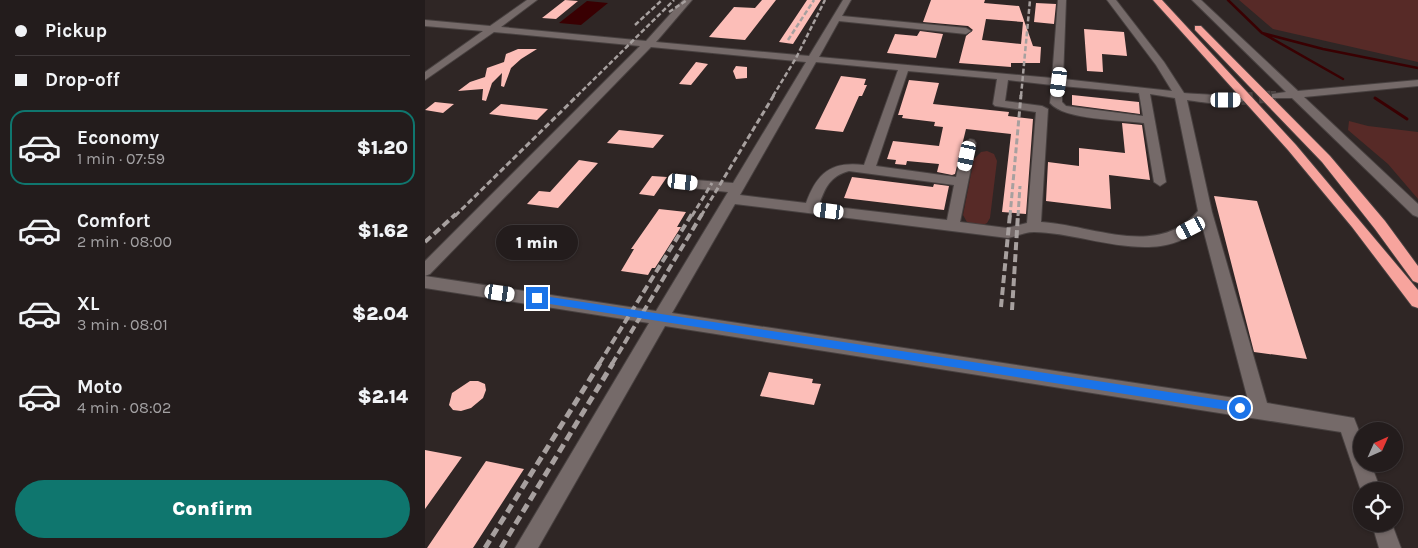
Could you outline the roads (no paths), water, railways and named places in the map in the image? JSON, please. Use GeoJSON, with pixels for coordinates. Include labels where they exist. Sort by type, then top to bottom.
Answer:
{"type":"FeatureCollection","features":[{"type":"Feature","properties":{"kind":"highway"},"geometry":{"type":"LineString","coordinates":[[1157,0],[1257,106],[1318,176],[1418,302]]}},
{"type":"Feature","properties":{"kind":"highway"},"geometry":{"type":"LineString","coordinates":[[1170,0],[1326,159],[1380,225],[1418,277]]}},
{"type":"Feature","properties":{"kind":"street"},"geometry":{"type":"LineString","coordinates":[[427,73],[493,30],[533,0]]}},
{"type":"Feature","properties":{"kind":"street"},"geometry":{"type":"LineString","coordinates":[[425,270],[648,44],[688,0]]}},
{"type":"Feature","properties":{"kind":"street"},"geometry":{"type":"LineString","coordinates":[[526,548],[847,0]]}},
{"type":"Feature","properties":{"kind":"street"},"geometry":{"type":"LineString","coordinates":[[1062,0],[1057,104],[1061,108],[1149,120]]}},
{"type":"Feature","properties":{"kind":"street"},"geometry":{"type":"LineString","coordinates":[[1111,0],[1160,64],[1180,95],[1205,212],[1259,410]]}},
{"type":"Feature","properties":{"kind":"street"},"geometry":{"type":"LineString","coordinates":[[1196,0],[1418,212]]}},
{"type":"Feature","properties":{"kind":"street"},"geometry":{"type":"LineString","coordinates":[[836,18],[966,31]]}},
{"type":"Feature","properties":{"kind":"street"},"geometry":{"type":"LineString","coordinates":[[425,23],[811,61],[1144,90],[1211,100],[1241,100]]}},
{"type":"Feature","properties":{"kind":"street"},"geometry":{"type":"LineString","coordinates":[[869,168],[904,69]]}},
{"type":"Feature","properties":{"kind":"street"},"geometry":{"type":"LineString","coordinates":[[1003,77],[999,104],[1042,109],[1034,226]]}},
{"type":"Feature","properties":{"kind":"street"},"geometry":{"type":"LineString","coordinates":[[1276,96],[1418,83]]}},
{"type":"Feature","properties":{"kind":"street"},"geometry":{"type":"LineString","coordinates":[[1144,90],[1160,182]]}},
{"type":"Feature","properties":{"kind":"street"},"geometry":{"type":"LineString","coordinates":[[952,227],[971,143]]}},
{"type":"Feature","properties":{"kind":"street"},"geometry":{"type":"LineString","coordinates":[[811,209],[821,182],[837,169],[849,166],[962,182]]}},
{"type":"Feature","properties":{"kind":"street"},"geometry":{"type":"LineString","coordinates":[[683,182],[811,209],[1008,233],[1034,226],[1127,240],[1149,241],[1174,237],[1191,228],[1205,212]]}},
{"type":"Feature","properties":{"kind":"street"},"geometry":{"type":"LineString","coordinates":[[425,282],[1348,424],[1353,439]]}},
{"type":"Feature","properties":{"kind":"street"},"geometry":{"type":"LineString","coordinates":[[1385,532],[1390,548]]}},
{"type":"Feature","properties":{"kind":"waterway"},"geometry":{"type":"LineString","coordinates":[[1228,0],[1262,33]]}},
{"type":"Feature","properties":{"kind":"waterway"},"geometry":{"type":"LineString","coordinates":[[1262,33],[1323,49],[1418,68]]}},
{"type":"Feature","properties":{"kind":"waterway"},"geometry":{"type":"LineString","coordinates":[[1262,33],[1343,79]]}},
{"type":"Feature","properties":{"kind":"waterway"},"geometry":{"type":"LineString","coordinates":[[1375,98],[1407,119]]}},
{"type":"Feature","properties":{"kind":"tunnel"},"geometry":{"type":"LineString","coordinates":[[1241,99],[1276,96],[1271,96]]}},
{"type":"Feature","properties":{"kind":"railway"},"geometry":{"type":"LineString","coordinates":[[635,25],[662,0]]}},
{"type":"Feature","properties":{"kind":"railway"},"geometry":{"type":"LineString","coordinates":[[577,96],[674,0]]}},
{"type":"Feature","properties":{"kind":"railway"},"geometry":{"type":"LineString","coordinates":[[669,12],[687,0]]}},
{"type":"Feature","properties":{"kind":"railway"},"geometry":{"type":"LineString","coordinates":[[788,40],[814,0]]}},
{"type":"Feature","properties":{"kind":"railway"},"geometry":{"type":"LineString","coordinates":[[773,96],[796,58],[825,0]]}},
{"type":"Feature","properties":{"kind":"railway"},"geometry":{"type":"LineString","coordinates":[[1021,96],[1030,0]]}},
{"type":"Feature","properties":{"kind":"railway"},"geometry":{"type":"LineString","coordinates":[[455,216],[578,95]]}},
{"type":"Feature","properties":{"kind":"railway"},"geometry":{"type":"LineString","coordinates":[[701,216],[774,95]]}},
{"type":"Feature","properties":{"kind":"railway"},"geometry":{"type":"LineString","coordinates":[[1010,216],[1021,95]]}},
{"type":"Feature","properties":{"kind":"railway"},"geometry":{"type":"LineString","coordinates":[[692,216],[712,183]]}},
{"type":"Feature","properties":{"kind":"railway"},"geometry":{"type":"LineString","coordinates":[[1018,216],[1020,186]]}},
{"type":"Feature","properties":{"kind":"railway"},"geometry":{"type":"LineString","coordinates":[[425,242],[456,214]]}},
{"type":"Feature","properties":{"kind":"railway"},"geometry":{"type":"LineString","coordinates":[[599,364],[692,214]]}},
{"type":"Feature","properties":{"kind":"railway"},"geometry":{"type":"LineString","coordinates":[[612,364],[702,214]]}},
{"type":"Feature","properties":{"kind":"railway"},"geometry":{"type":"LineString","coordinates":[[1001,307],[1010,214]]}},
{"type":"Feature","properties":{"kind":"railway"},"geometry":{"type":"LineString","coordinates":[[1012,310],[1018,214]]}},
{"type":"Feature","properties":{"kind":"railway"},"geometry":{"type":"LineString","coordinates":[[485,548],[600,363]]}},
{"type":"Feature","properties":{"kind":"railway"},"geometry":{"type":"LineString","coordinates":[[501,548],[613,363]]}}]}
